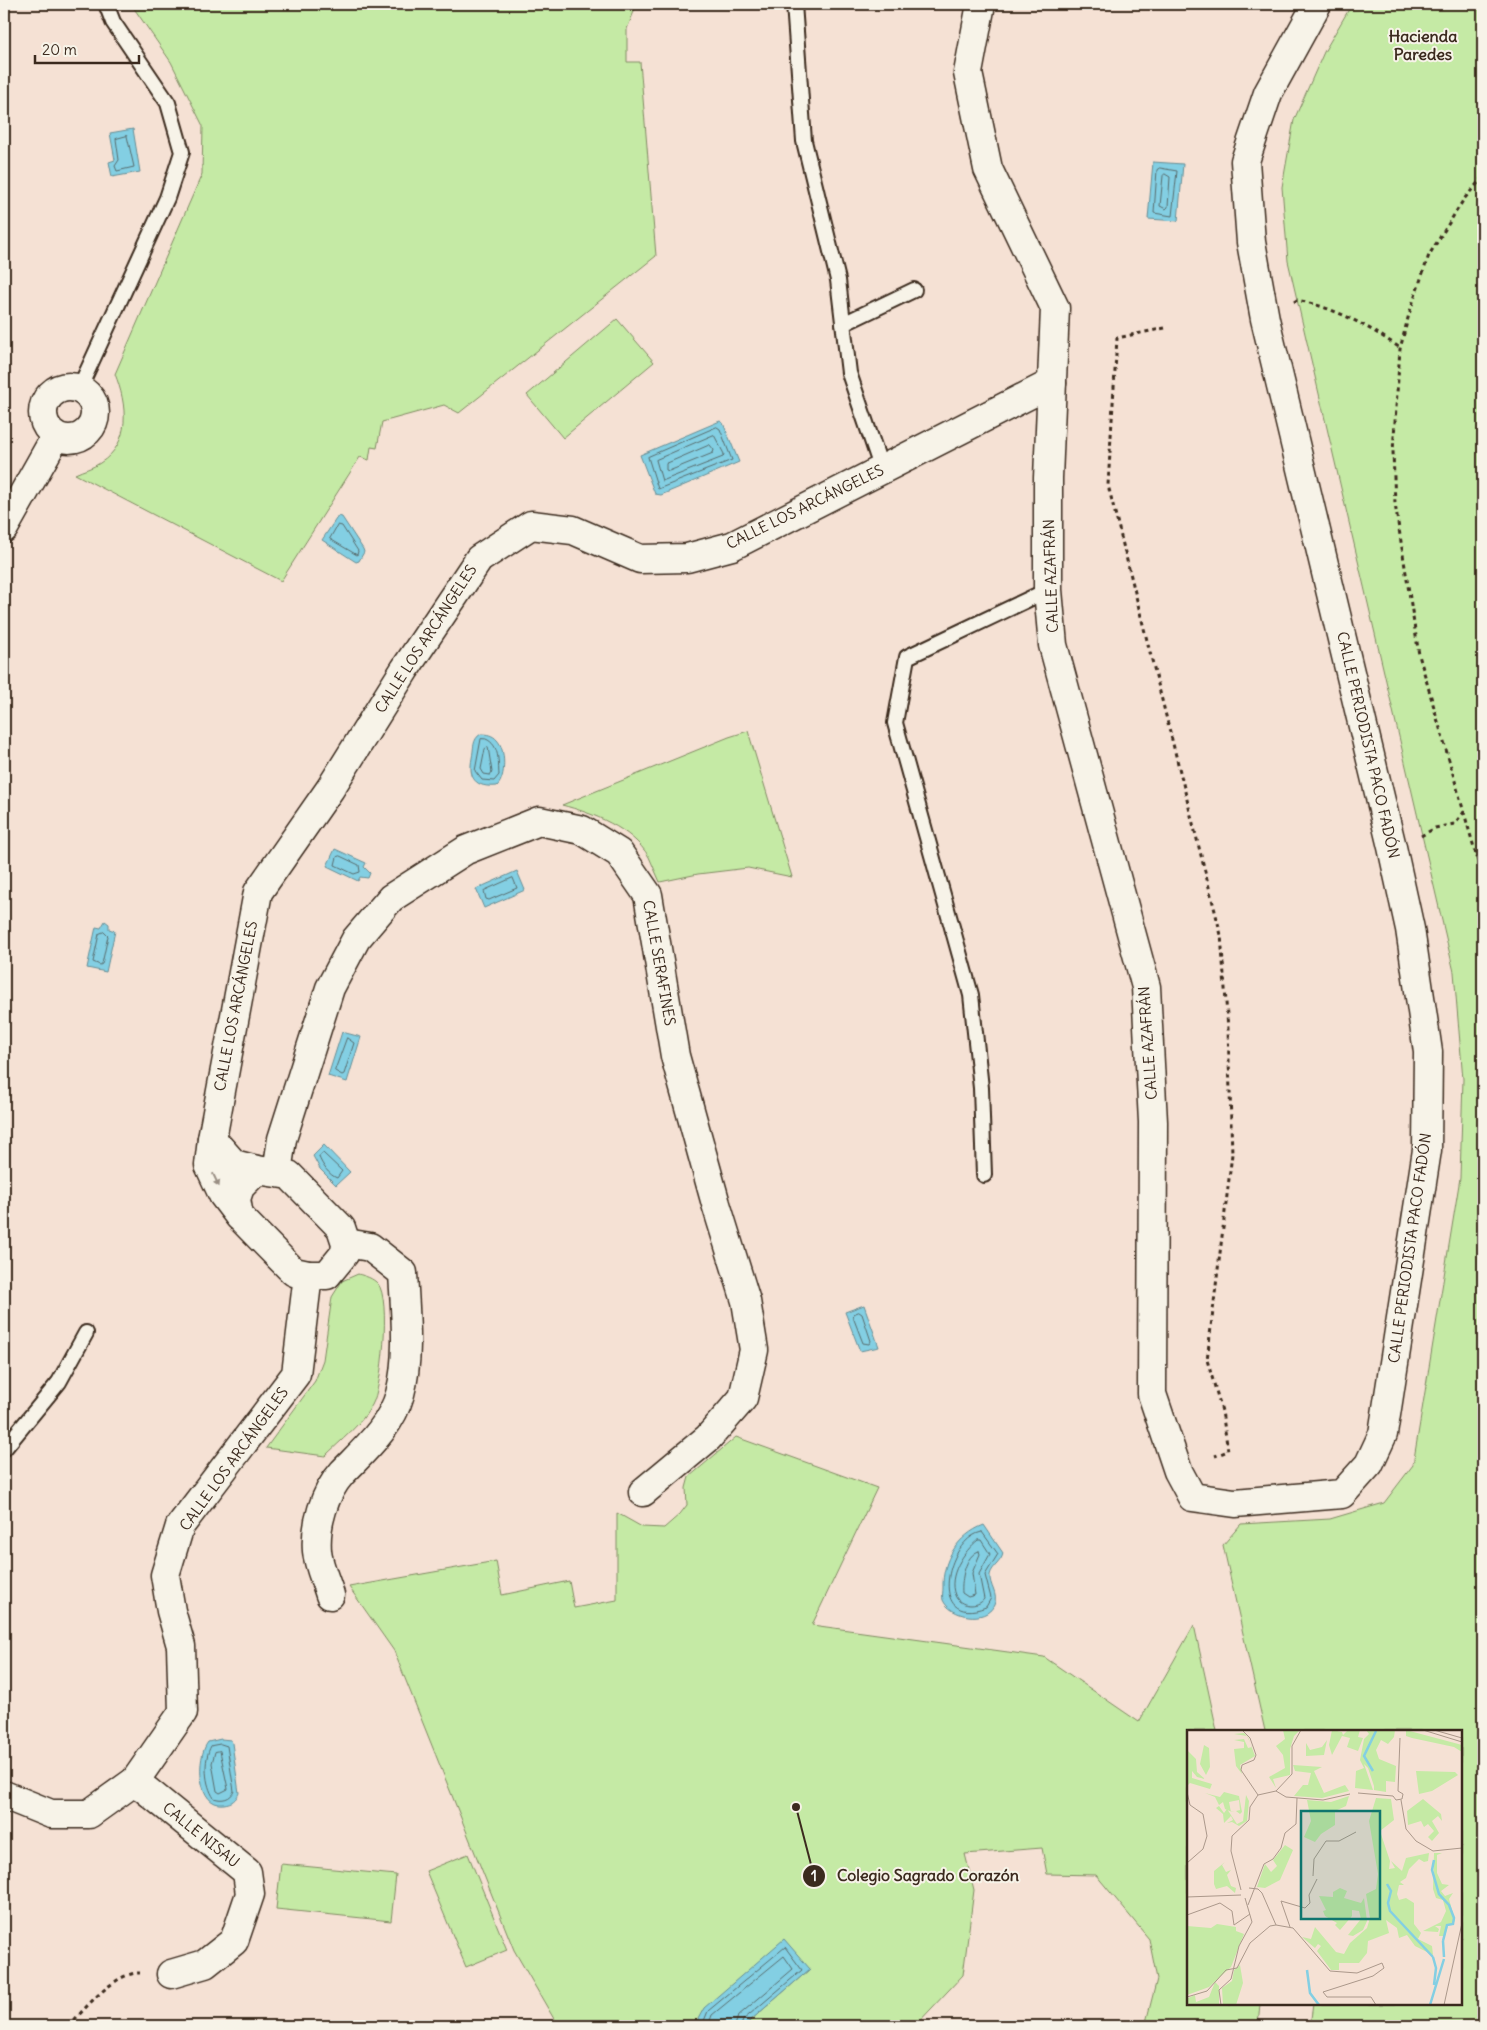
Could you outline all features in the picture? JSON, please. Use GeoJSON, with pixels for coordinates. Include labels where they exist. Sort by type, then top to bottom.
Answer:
{"type":"FeatureCollection","features":[{"type":"Feature","properties":{"kind":"street"},"geometry":{"type":"LineString","coordinates":[[981,4],[968,73],[988,169],[1055,308],[1052,383]]}},
{"type":"Feature","properties":{"kind":"street","name":"CALLE PERIODISTA PACO FADÓN"},"geometry":{"type":"LineString","coordinates":[[1317,4],[1268,93],[1245,161],[1251,242],[1265,319],[1410,929],[1428,1052],[1427,1150],[1383,1434],[1369,1464],[1342,1494]]}},
{"type":"Feature","properties":{"kind":"street","name":"CALLE LOS ARCÁNGELES"},"geometry":{"type":"LineString","coordinates":[[4,1795],[51,1814],[89,1814],[135,1781],[182,1712],[181,1646],[170,1611],[166,1575],[180,1526],[296,1374],[308,1276],[294,1272],[239,1216],[223,1195],[209,1165],[212,1139],[258,892],[330,789],[405,670],[479,559],[531,525],[573,530],[640,559],[688,558],[732,546],[1052,383]]}},
{"type":"Feature","properties":{"kind":"street","name":"CALLE AZAFRÁN"},"geometry":{"type":"LineString","coordinates":[[1052,383],[1048,478],[1048,590],[1053,645],[1146,987],[1153,1122],[1152,1394],[1178,1471],[1192,1497],[1235,1503],[1342,1494]]}},
{"type":"Feature","properties":{"kind":"street"},"geometry":{"type":"LineString","coordinates":[[69,386],[79,389],[88,395],[93,405],[95,416],[91,427],[81,436],[69,439],[56,436],[47,427],[42,415],[45,402],[50,394],[59,389],[69,386]]}},
{"type":"Feature","properties":{"kind":"street"},"geometry":{"type":"LineString","coordinates":[[4,528],[56,436]]}},
{"type":"Feature","properties":{"kind":"street","name":"CALLE SERAFINES"},"geometry":{"type":"LineString","coordinates":[[267,1171],[282,1139],[330,988],[356,939],[391,898],[466,850],[539,821],[582,830],[619,852],[648,895],[676,1056],[716,1204],[746,1301],[754,1350],[743,1398],[708,1438],[643,1492]]}},
{"type":"Feature","properties":{"kind":"street"},"geometry":{"type":"LineString","coordinates":[[212,1139],[234,1164],[289,1175],[342,1228],[346,1243],[345,1253],[327,1275],[308,1276]]}},
{"type":"Feature","properties":{"kind":"street"},"geometry":{"type":"LineString","coordinates":[[239,1216],[236,1199],[240,1187],[267,1171]]}},
{"type":"Feature","properties":{"kind":"street"},"geometry":{"type":"LineString","coordinates":[[330,1595],[317,1552],[321,1510],[340,1475],[370,1446],[389,1418],[400,1394],[407,1335],[403,1273],[370,1247],[346,1243]]}},
{"type":"Feature","properties":{"kind":"street","name":"CALLE NISAU"},"geometry":{"type":"LineString","coordinates":[[135,1781],[247,1872],[250,1894],[234,1941],[205,1964],[171,1974]]}},
{"type":"Feature","properties":{"kind":"lane"},"geometry":{"type":"LineString","coordinates":[[79,389],[167,198],[182,152],[168,103],[113,22],[106,4]]}},
{"type":"Feature","properties":{"kind":"lane"},"geometry":{"type":"LineString","coordinates":[[794,4],[804,142],[838,280],[849,373],[882,470]]}},
{"type":"Feature","properties":{"kind":"lane"},"geometry":{"type":"LineString","coordinates":[[843,324],[914,290]]}},
{"type":"Feature","properties":{"kind":"lane"},"geometry":{"type":"LineString","coordinates":[[984,1175],[981,1088],[971,995],[895,723],[907,657],[1048,590]]}},
{"type":"Feature","properties":{"kind":"lane"},"geometry":{"type":"LineString","coordinates":[[4,1449],[59,1382],[86,1334]]}},
{"type":"Feature","properties":{"kind":"path"},"geometry":{"type":"LineString","coordinates":[[1483,177],[1464,199],[1429,254],[1400,349],[1394,413],[1395,504],[1419,655],[1483,878]]}},
{"type":"Feature","properties":{"kind":"path"},"geometry":{"type":"LineString","coordinates":[[1265,319],[1297,300],[1312,303],[1368,326],[1400,349]]}},
{"type":"Feature","properties":{"kind":"path"},"geometry":{"type":"LineString","coordinates":[[1165,328],[1117,338],[1108,485],[1221,935],[1228,1029],[1232,1154],[1207,1360],[1222,1411],[1228,1451],[1215,1456]]}},
{"type":"Feature","properties":{"kind":"path"},"geometry":{"type":"LineString","coordinates":[[1392,847],[1435,828],[1454,824],[1465,811]]}},
{"type":"Feature","properties":{"kind":"path"},"geometry":{"type":"LineString","coordinates":[[69,2026],[91,2001],[130,1973],[171,1974]]}},
{"type":"Feature","properties":{"kind":"green space"},"geometry":{"type":"Polygon","coordinates":[[[131,4],[637,4],[627,29],[627,62],[640,62],[656,256],[459,413],[444,405],[382,422],[377,448],[371,447],[369,460],[360,457],[281,581],[75,474],[100,463],[118,445],[122,434],[124,410],[115,374],[202,174],[203,126],[171,62],[131,4]]]}},
{"type":"Feature","properties":{"kind":"green space"},"geometry":{"type":"Polygon","coordinates":[[[1352,4],[1483,4],[1483,2026],[1310,2026],[1313,2005],[1462,2005],[1462,1730],[1265,1730],[1223,1545],[1241,1524],[1330,1519],[1384,1503],[1413,1465],[1460,1178],[1463,1079],[1454,972],[1288,261],[1282,187],[1294,120],[1324,52],[1352,4]]]}},
{"type":"Feature","properties":{"kind":"green space"},"geometry":{"type":"Polygon","coordinates":[[[617,319],[654,362],[563,438],[527,395],[617,319]]]}},
{"type":"Feature","properties":{"kind":"green space"},"geometry":{"type":"Polygon","coordinates":[[[748,731],[792,877],[748,868],[698,874],[660,882],[649,857],[642,847],[622,830],[586,812],[562,805],[729,737],[748,731]]]}},
{"type":"Feature","properties":{"kind":"green space"},"geometry":{"type":"Polygon","coordinates":[[[358,1274],[366,1276],[378,1284],[382,1293],[384,1307],[382,1363],[376,1396],[372,1405],[356,1426],[325,1456],[266,1448],[315,1381],[323,1360],[332,1297],[342,1281],[358,1274]]]}},
{"type":"Feature","properties":{"kind":"green space"},"geometry":{"type":"Polygon","coordinates":[[[736,1437],[877,1488],[812,1625],[1044,1657],[1139,1722],[1194,1625],[1217,1730],[1187,1730],[1187,2005],[1260,2005],[1258,2026],[1145,2026],[1157,1979],[1149,1939],[1096,1875],[1047,1874],[1042,1848],[965,1854],[974,1890],[963,1975],[915,2026],[744,2026],[810,1969],[697,2024],[697,2026],[565,2026],[554,2019],[514,1950],[394,1651],[349,1587],[496,1561],[502,1595],[569,1581],[574,1608],[617,1600],[617,1513],[642,1527],[664,1528],[687,1505],[686,1488],[689,1477],[736,1437]]]}},
{"type":"Feature","properties":{"kind":"green space"},"geometry":{"type":"Polygon","coordinates":[[[468,1854],[507,1950],[466,1967],[426,1871],[468,1854]]]}},
{"type":"Feature","properties":{"kind":"green space"},"geometry":{"type":"Polygon","coordinates":[[[281,1864],[396,1875],[391,1921],[276,1909],[281,1864]]]}},
{"type":"Feature","properties":{"kind":"water"},"geometry":{"type":"Polygon","coordinates":[[[133,129],[140,172],[112,177],[109,162],[115,160],[110,133],[133,129]]]}},
{"type":"Feature","properties":{"kind":"water"},"geometry":{"type":"Polygon","coordinates":[[[1153,162],[1183,164],[1178,221],[1148,219],[1153,162]]]}},
{"type":"Feature","properties":{"kind":"water"},"geometry":{"type":"Polygon","coordinates":[[[720,421],[723,423],[739,462],[661,495],[655,494],[640,455],[720,421]]]}},
{"type":"Feature","properties":{"kind":"water"},"geometry":{"type":"Polygon","coordinates":[[[338,516],[342,517],[363,549],[364,552],[359,561],[356,562],[322,540],[338,516]]]}},
{"type":"Feature","properties":{"kind":"water"},"geometry":{"type":"Polygon","coordinates":[[[481,734],[494,737],[502,750],[504,763],[502,777],[497,786],[478,783],[472,776],[471,765],[474,744],[481,734]]]}},
{"type":"Feature","properties":{"kind":"water"},"geometry":{"type":"Polygon","coordinates":[[[335,849],[366,863],[364,867],[370,873],[368,878],[360,877],[358,881],[327,866],[335,849]]]}},
{"type":"Feature","properties":{"kind":"water"},"geometry":{"type":"Polygon","coordinates":[[[517,871],[525,890],[484,908],[476,889],[517,871]]]}},
{"type":"Feature","properties":{"kind":"water"},"geometry":{"type":"Polygon","coordinates":[[[105,921],[109,924],[109,929],[115,931],[106,972],[87,968],[96,927],[101,928],[105,921]]]}},
{"type":"Feature","properties":{"kind":"water"},"geometry":{"type":"Polygon","coordinates":[[[342,1032],[361,1037],[347,1082],[328,1076],[342,1032]]]}},
{"type":"Feature","properties":{"kind":"water"},"geometry":{"type":"Polygon","coordinates":[[[324,1145],[350,1172],[336,1185],[320,1169],[313,1156],[324,1145]]]}},
{"type":"Feature","properties":{"kind":"water"},"geometry":{"type":"Polygon","coordinates":[[[864,1305],[879,1347],[860,1351],[845,1312],[864,1305]]]}},
{"type":"Feature","properties":{"kind":"water"},"geometry":{"type":"Polygon","coordinates":[[[984,1525],[1003,1553],[990,1575],[995,1601],[990,1611],[984,1615],[968,1616],[953,1611],[943,1600],[943,1578],[949,1558],[959,1542],[966,1535],[984,1525]]]}},
{"type":"Feature","properties":{"kind":"water"},"geometry":{"type":"Polygon","coordinates":[[[221,1739],[231,1740],[232,1743],[239,1793],[233,1801],[224,1804],[215,1803],[208,1798],[201,1780],[204,1749],[208,1742],[221,1739]]]}},
{"type":"Feature","properties":{"kind":"water"},"geometry":{"type":"Polygon","coordinates":[[[784,1939],[810,1969],[744,2026],[697,2026],[698,2019],[704,2008],[784,1939]]]}},
{"type":"Feature","properties":{"kind":"place","name":"Colegio Sagrado Corazón"},"geometry":{"type":"Point","coordinates":[796,1807]}},
{"type":"Feature","properties":{"kind":"district","name":"Hacienda Paredes"},"geometry":{"type":"Point","coordinates":[1423,45]}}]}
